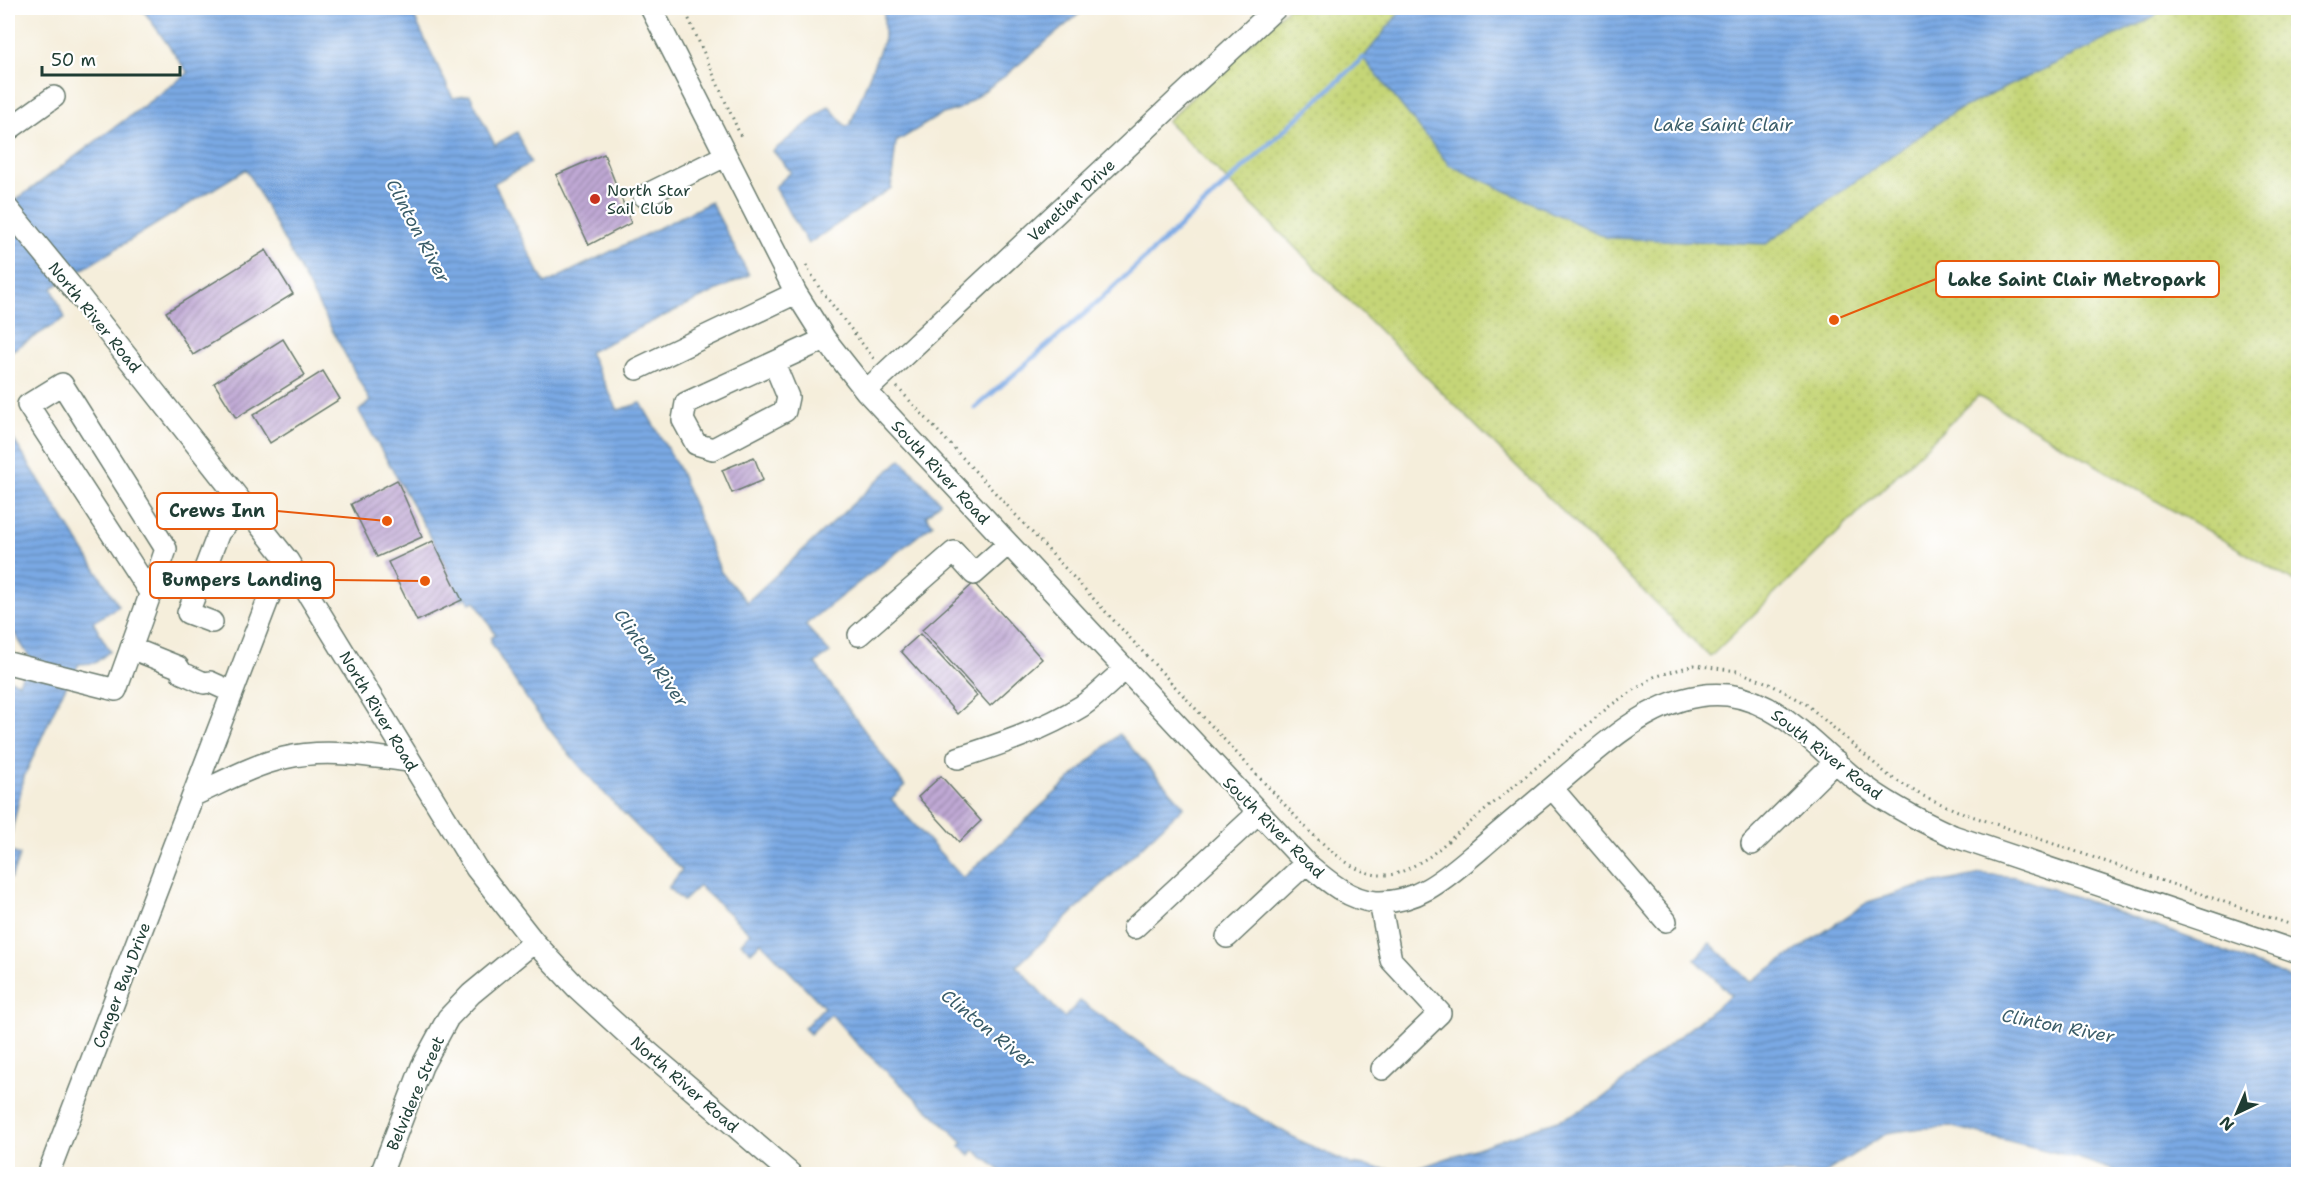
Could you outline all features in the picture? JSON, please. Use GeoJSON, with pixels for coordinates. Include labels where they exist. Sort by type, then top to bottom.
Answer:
{"type":"FeatureCollection","features":[{"type":"Feature","properties":{"kind":"street","name":"South River Road"},"geometry":{"type":"LineString","coordinates":[[651,8],[796,293],[825,339],[866,391],[1258,813],[1306,863],[1335,887],[1360,898],[1380,902],[1410,898],[1443,879],[1599,748],[1642,718],[1676,701],[1705,695],[1726,695],[1746,699],[1768,708],[1789,721],[1855,779],[1888,803],[1953,836],[2298,952]]}},
{"type":"Feature","properties":{"kind":"street","name":"Venetian Drive"},"geometry":{"type":"LineString","coordinates":[[866,391],[1276,8]]}},
{"type":"Feature","properties":{"kind":"street"},"geometry":{"type":"LineString","coordinates":[[8,130],[54,97]]}},
{"type":"Feature","properties":{"kind":"street"},"geometry":{"type":"LineString","coordinates":[[644,196],[725,156]]}},
{"type":"Feature","properties":{"kind":"street","name":"North River Road"},"geometry":{"type":"LineString","coordinates":[[8,209],[288,561],[476,868],[534,942],[577,988],[610,1018],[791,1174]]}},
{"type":"Feature","properties":{"kind":"street"},"geometry":{"type":"LineString","coordinates":[[637,369],[796,293]]}},
{"type":"Feature","properties":{"kind":"street"},"geometry":{"type":"LineString","coordinates":[[774,363],[788,397],[785,411],[713,449],[696,444],[683,420],[686,403],[825,339]]}},
{"type":"Feature","properties":{"kind":"street"},"geometry":{"type":"LineString","coordinates":[[8,663],[116,690],[151,594],[166,549],[62,384],[28,405],[151,594]]}},
{"type":"Feature","properties":{"kind":"street"},"geometry":{"type":"LineString","coordinates":[[212,622],[188,613],[219,532],[244,505]]}},
{"type":"Feature","properties":{"kind":"street"},"geometry":{"type":"LineString","coordinates":[[859,634],[954,552],[974,574],[1008,544]]}},
{"type":"Feature","properties":{"kind":"street","name":"Conger Bay Drive"},"geometry":{"type":"LineString","coordinates":[[48,1174],[274,584],[288,561]]}},
{"type":"Feature","properties":{"kind":"street"},"geometry":{"type":"LineString","coordinates":[[131,648],[178,667],[182,673],[204,683],[210,682],[232,693]]}},
{"type":"Feature","properties":{"kind":"street"},"geometry":{"type":"LineString","coordinates":[[958,758],[1005,743],[1084,705],[1125,669]]}},
{"type":"Feature","properties":{"kind":"street"},"geometry":{"type":"LineString","coordinates":[[194,795],[252,769],[284,758],[344,753],[409,761]]}},
{"type":"Feature","properties":{"kind":"street"},"geometry":{"type":"LineString","coordinates":[[1752,844],[1836,762]]}},
{"type":"Feature","properties":{"kind":"street"},"geometry":{"type":"LineString","coordinates":[[1552,788],[1666,921]]}},
{"type":"Feature","properties":{"kind":"street"},"geometry":{"type":"LineString","coordinates":[[1134,928],[1258,813]]}},
{"type":"Feature","properties":{"kind":"street"},"geometry":{"type":"LineString","coordinates":[[1227,937],[1306,863]]}},
{"type":"Feature","properties":{"kind":"street"},"geometry":{"type":"LineString","coordinates":[[1380,902],[1391,960],[1440,1013],[1382,1069]]}},
{"type":"Feature","properties":{"kind":"street","name":"Belvidere Street"},"geometry":{"type":"LineString","coordinates":[[381,1174],[422,1066],[447,1018],[471,994],[534,942]]}},
{"type":"Feature","properties":{"kind":"path"},"geometry":{"type":"LineString","coordinates":[[684,8],[742,140]]}},
{"type":"Feature","properties":{"kind":"path"},"geometry":{"type":"LineString","coordinates":[[802,259],[820,289],[866,350],[912,404],[1310,832],[1343,861],[1370,874],[1387,876],[1406,870],[1429,857],[1611,705],[1654,677],[1694,665],[1737,670],[1768,683],[1804,703],[1889,776],[1921,795],[1960,812],[2298,927]]}},
{"type":"Feature","properties":{"kind":"green space"},"geometry":{"type":"Polygon","coordinates":[[[1288,8],[1403,8],[1363,59],[1766,244],[1954,112],[2154,17],[2162,8],[2298,8],[2298,584],[1978,396],[1710,657],[1167,121],[1288,8]]]}},
{"type":"Feature","properties":{"kind":"water","name":"Clinton River"},"geometry":{"type":"Polygon","coordinates":[[[137,8],[410,8],[453,98],[470,95],[495,145],[517,132],[531,163],[494,183],[545,284],[711,202],[749,275],[589,352],[618,410],[641,403],[679,469],[721,572],[747,602],[901,459],[940,502],[926,516],[933,524],[805,625],[830,653],[815,663],[905,786],[891,799],[963,878],[1119,734],[1184,806],[1017,966],[1064,1018],[1080,1001],[1185,1075],[1302,1142],[1351,1164],[1407,1172],[1567,1117],[1599,1101],[1731,995],[1695,959],[1710,943],[1750,982],[1868,902],[1921,886],[1982,874],[2015,877],[2200,942],[2298,981],[2298,1174],[2125,1174],[2077,1158],[1953,1127],[1922,1128],[1887,1133],[1823,1174],[1005,1174],[974,1150],[970,1155],[960,1146],[963,1142],[857,1044],[831,1014],[810,1034],[804,1028],[824,1007],[761,942],[751,952],[741,943],[750,933],[699,886],[683,901],[668,888],[682,870],[627,817],[554,735],[511,675],[491,642],[491,638],[496,635],[475,601],[470,603],[466,597],[462,600],[447,575],[447,567],[359,411],[370,401],[246,169],[52,288],[65,318],[8,353],[8,209],[12,203],[188,73],[144,11],[137,8]]]}},
{"type":"Feature","properties":{"kind":"water"},"geometry":{"type":"Polygon","coordinates":[[[884,8],[1086,8],[1005,76],[959,109],[940,115],[896,142],[891,188],[808,244],[775,187],[791,172],[773,151],[829,106],[846,127],[850,125],[884,39],[884,8]]]}},
{"type":"Feature","properties":{"kind":"water","name":"Lake Saint Clair"},"geometry":{"type":"Polygon","coordinates":[[[1403,8],[2162,8],[2154,17],[1954,112],[1766,244],[1608,238],[1449,165],[1363,58],[1403,8]]]}},
{"type":"Feature","properties":{"kind":"water"},"geometry":{"type":"Polygon","coordinates":[[[8,431],[119,606],[93,622],[110,651],[95,663],[79,664],[59,699],[24,777],[8,848],[8,679],[19,683],[30,658],[8,623],[8,431]]]}},
{"type":"Feature","properties":{"kind":"water"},"geometry":{"type":"Polygon","coordinates":[[[8,851],[20,855],[11,878],[8,877],[8,851]]]}},
{"type":"Feature","properties":{"kind":"building","name":"North Star Sail Club"},"geometry":{"type":"Polygon","coordinates":[[[604,154],[631,223],[589,245],[556,175],[604,154]]]}},
{"type":"Feature","properties":{"kind":"building"},"geometry":{"type":"Polygon","coordinates":[[[266,250],[293,294],[193,355],[166,312],[266,250]]]}},
{"type":"Feature","properties":{"kind":"building"},"geometry":{"type":"Polygon","coordinates":[[[283,339],[305,375],[236,418],[214,383],[283,339]]]}},
{"type":"Feature","properties":{"kind":"building"},"geometry":{"type":"Polygon","coordinates":[[[323,371],[340,399],[270,443],[253,415],[323,371]]]}},
{"type":"Feature","properties":{"kind":"building"},"geometry":{"type":"Polygon","coordinates":[[[754,457],[763,480],[732,493],[722,470],[754,457]]]}},
{"type":"Feature","properties":{"kind":"building"},"geometry":{"type":"Polygon","coordinates":[[[397,480],[422,537],[377,557],[351,504],[397,480]]]}},
{"type":"Feature","properties":{"kind":"building"},"geometry":{"type":"Polygon","coordinates":[[[433,541],[462,600],[417,621],[388,562],[433,541]]]}},
{"type":"Feature","properties":{"kind":"building"},"geometry":{"type":"Polygon","coordinates":[[[974,583],[1042,659],[990,706],[922,630],[974,583]]]}},
{"type":"Feature","properties":{"kind":"building"},"geometry":{"type":"Polygon","coordinates":[[[920,634],[977,696],[957,714],[901,651],[920,634]]]}},
{"type":"Feature","properties":{"kind":"building"},"geometry":{"type":"Polygon","coordinates":[[[941,776],[981,821],[959,842],[918,797],[941,776]]]}},
{"type":"Feature","properties":{"kind":"waterway"},"geometry":{"type":"LineString","coordinates":[[975,408],[1092,307],[1363,58]]}},
{"type":"Feature","properties":{"kind":"place","name":"North Star Sail Club"},"geometry":{"type":"Point","coordinates":[595,199]}},
{"type":"Feature","properties":{"kind":"place","name":"Lake Saint Clair Metropark"},"geometry":{"type":"Point","coordinates":[1834,320]}},
{"type":"Feature","properties":{"kind":"place","name":"Crews Inn"},"geometry":{"type":"Point","coordinates":[387,521]}},
{"type":"Feature","properties":{"kind":"place","name":"Bumpers Landing"},"geometry":{"type":"Point","coordinates":[425,581]}}]}
